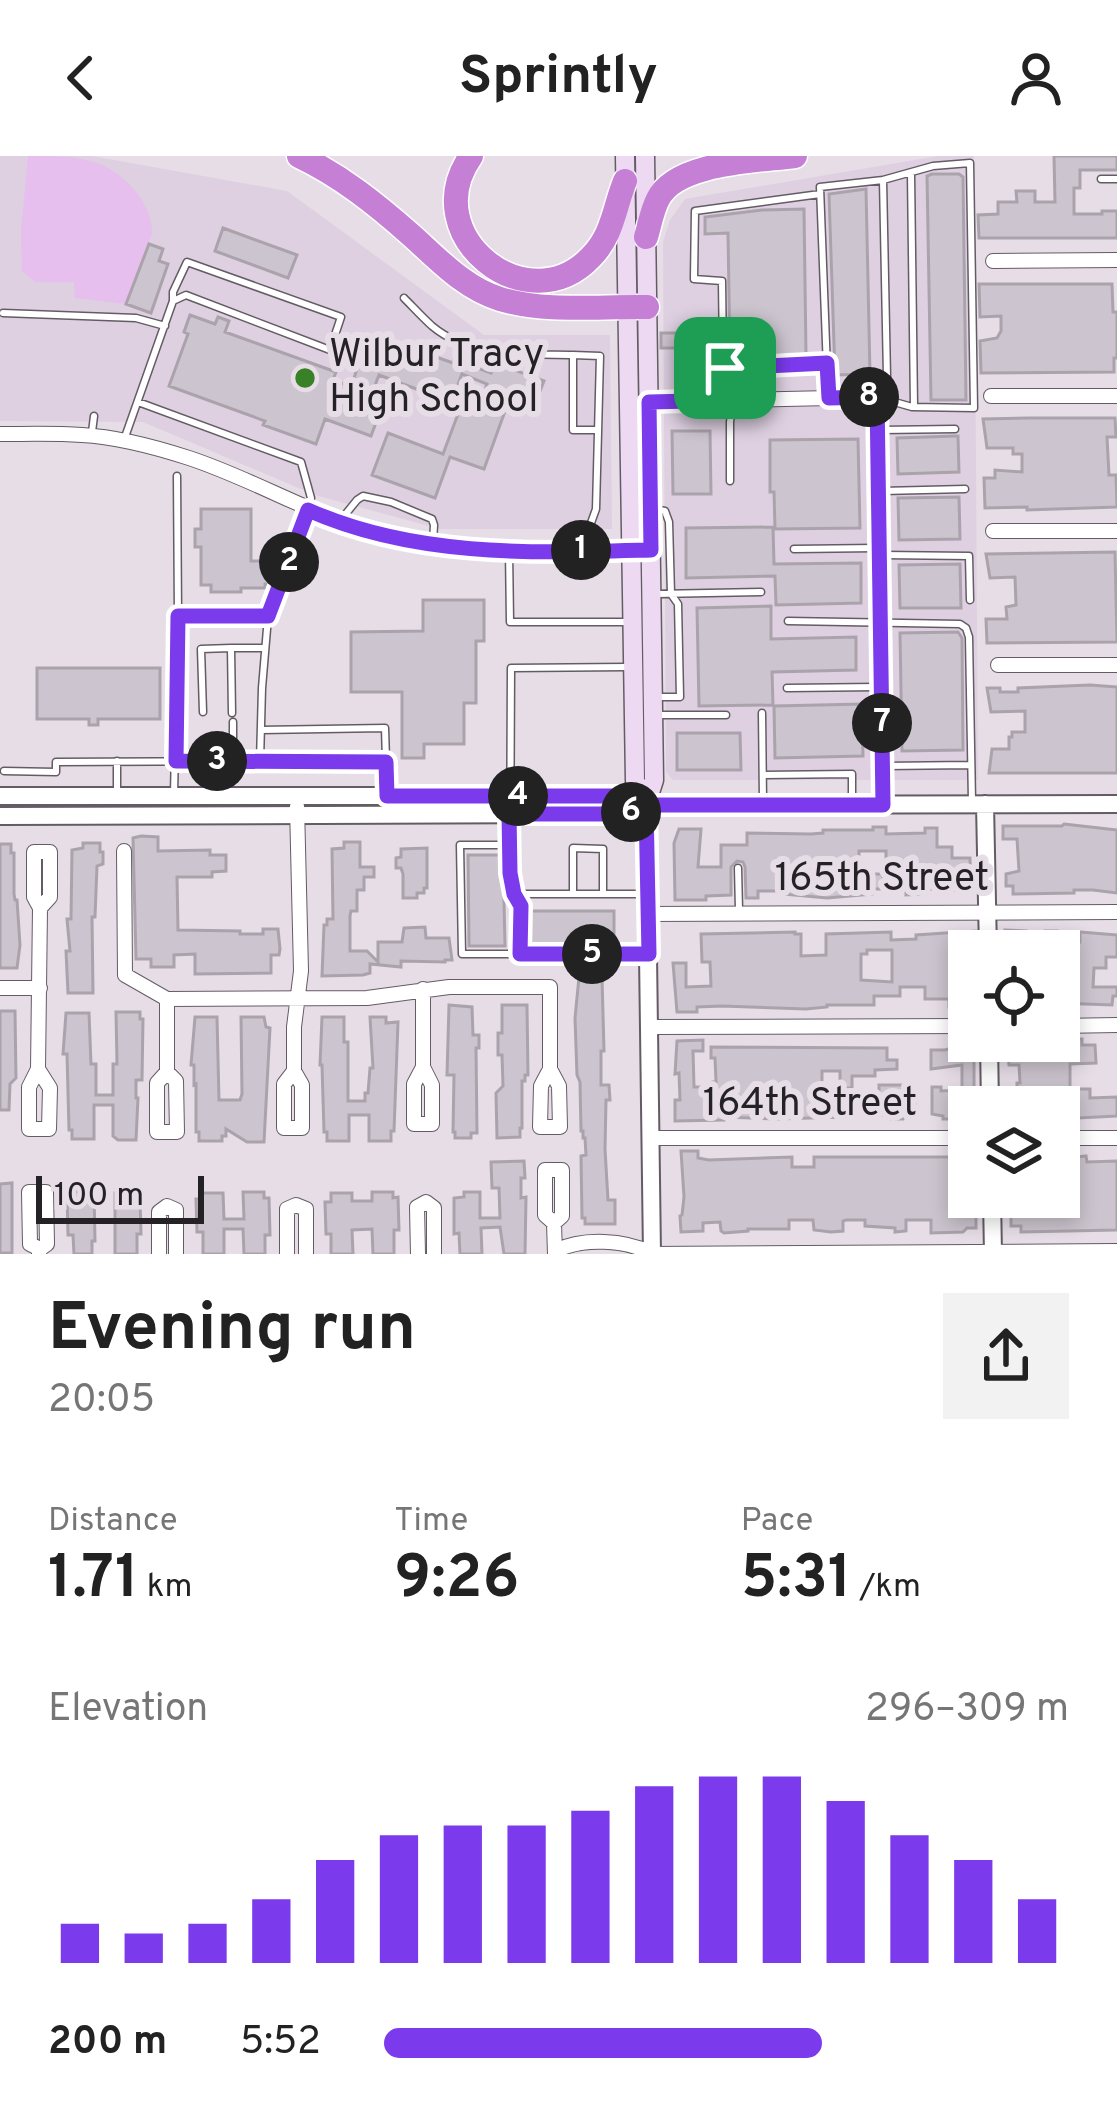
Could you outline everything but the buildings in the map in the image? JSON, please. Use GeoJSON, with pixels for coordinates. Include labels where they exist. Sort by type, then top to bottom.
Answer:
{"type":"FeatureCollection","features":[{"type":"Feature","properties":{"kind":"highway"},"geometry":{"type":"LineString","coordinates":[[298,156],[328,170],[376,204],[458,278],[486,294],[526,305],[638,307]]}},
{"type":"Feature","properties":{"kind":"highway"},"geometry":{"type":"LineString","coordinates":[[471,156],[457,186],[456,213],[464,239],[482,260],[528,280],[572,273],[590,260],[606,238],[625,169]]}},
{"type":"Feature","properties":{"kind":"highway"},"geometry":{"type":"LineString","coordinates":[[646,236],[658,198],[679,176],[795,156]]}},
{"type":"Feature","properties":{"kind":"main road"},"geometry":{"type":"LineString","coordinates":[[638,307],[646,236],[645,156]]}},
{"type":"Feature","properties":{"kind":"main road"},"geometry":{"type":"LineString","coordinates":[[625,169],[638,307],[641,550],[661,594],[653,706],[654,780],[646,805]]}},
{"type":"Feature","properties":{"kind":"main road"},"geometry":{"type":"LineString","coordinates":[[639,402],[650,508],[633,622],[635,781],[646,805]]}},
{"type":"Feature","properties":{"kind":"street"},"geometry":{"type":"LineString","coordinates":[[993,261],[1117,260]]}},
{"type":"Feature","properties":{"kind":"street"},"geometry":{"type":"LineString","coordinates":[[991,396],[1117,396]]}},
{"type":"Feature","properties":{"kind":"street"},"geometry":{"type":"LineString","coordinates":[[639,402],[877,397],[883,805]]}},
{"type":"Feature","properties":{"kind":"street"},"geometry":{"type":"LineString","coordinates":[[0,434],[124,441],[194,460],[340,522],[432,545],[476,551],[641,550]]}},
{"type":"Feature","properties":{"kind":"street"},"geometry":{"type":"LineString","coordinates":[[993,531],[1117,531]]}},
{"type":"Feature","properties":{"kind":"street"},"geometry":{"type":"LineString","coordinates":[[998,665],[1117,665]]}},
{"type":"Feature","properties":{"kind":"street"},"geometry":{"type":"LineString","coordinates":[[0,796],[117,796],[174,806]]}},
{"type":"Feature","properties":{"kind":"street"},"geometry":{"type":"LineString","coordinates":[[297,806],[387,796],[509,805]]}},
{"type":"Feature","properties":{"kind":"street"},"geometry":{"type":"LineString","coordinates":[[0,816],[174,806],[509,805],[625,796],[646,805],[1117,804]]}},
{"type":"Feature","properties":{"kind":"street"},"geometry":{"type":"LineString","coordinates":[[978,804],[987,930]]}},
{"type":"Feature","properties":{"kind":"street"},"geometry":{"type":"LineString","coordinates":[[646,805],[652,1254]]}},
{"type":"Feature","properties":{"kind":"street"},"geometry":{"type":"LineString","coordinates":[[294,1071],[301,971],[297,806]]}},
{"type":"Feature","properties":{"kind":"street"},"geometry":{"type":"LineString","coordinates":[[124,851],[125,975],[167,998],[367,998],[423,989],[550,987],[550,1069]]}},
{"type":"Feature","properties":{"kind":"street"},"geometry":{"type":"LineString","coordinates":[[38,1069],[40,908]]}},
{"type":"Feature","properties":{"kind":"street","name":"165th Street"},"geometry":{"type":"LineString","coordinates":[[648,914],[1117,912]]}},
{"type":"Feature","properties":{"kind":"street"},"geometry":{"type":"LineString","coordinates":[[0,988],[40,988]]}},
{"type":"Feature","properties":{"kind":"street"},"geometry":{"type":"LineString","coordinates":[[422,1067],[423,989]]}},
{"type":"Feature","properties":{"kind":"street"},"geometry":{"type":"LineString","coordinates":[[166,1072],[167,998]]}},
{"type":"Feature","properties":{"kind":"street"},"geometry":{"type":"LineString","coordinates":[[1080,1025],[1117,1025]]}},
{"type":"Feature","properties":{"kind":"street"},"geometry":{"type":"LineString","coordinates":[[650,1027],[948,1026]]}},
{"type":"Feature","properties":{"kind":"street","name":"164th Street"},"geometry":{"type":"LineString","coordinates":[[652,1138],[948,1138]]}},
{"type":"Feature","properties":{"kind":"street"},"geometry":{"type":"LineString","coordinates":[[1080,1138],[1117,1138]]}},
{"type":"Feature","properties":{"kind":"street"},"geometry":{"type":"LineString","coordinates":[[418,1254],[417,1207],[426,1202],[434,1208],[434,1254]]}},
{"type":"Feature","properties":{"kind":"street"},"geometry":{"type":"LineString","coordinates":[[287,1254],[286,1209],[296,1205],[306,1209],[306,1254]]}},
{"type":"Feature","properties":{"kind":"street"},"geometry":{"type":"LineString","coordinates":[[159,1254],[159,1212],[167,1206],[176,1210],[176,1254]]}},
{"type":"Feature","properties":{"kind":"street"},"geometry":{"type":"LineString","coordinates":[[992,1218],[993,1253]]}},
{"type":"Feature","properties":{"kind":"street"},"geometry":{"type":"LineString","coordinates":[[554,1222],[556,1253],[571,1244],[632,1244],[652,1254],[1117,1251]]}},
{"type":"Feature","properties":{"kind":"lane"},"geometry":{"type":"LineString","coordinates":[[829,398],[820,187],[970,163],[974,408],[914,407],[877,397],[886,377],[884,180]]}},
{"type":"Feature","properties":{"kind":"lane"},"geometry":{"type":"LineString","coordinates":[[910,173],[914,407]]}},
{"type":"Feature","properties":{"kind":"lane"},"geometry":{"type":"LineString","coordinates":[[1101,179],[1117,179]]}},
{"type":"Feature","properties":{"kind":"lane"},"geometry":{"type":"LineString","coordinates":[[730,481],[733,400],[725,368],[722,281],[694,279],[695,211],[820,194]]}},
{"type":"Feature","properties":{"kind":"lane"},"geometry":{"type":"LineString","coordinates":[[124,441],[187,262],[341,317],[330,350],[186,296],[173,302]]}},
{"type":"Feature","properties":{"kind":"lane"},"geometry":{"type":"LineString","coordinates":[[404,298],[436,330],[464,344],[523,355],[600,356],[596,509],[590,550]]}},
{"type":"Feature","properties":{"kind":"lane"},"geometry":{"type":"LineString","coordinates":[[3,313],[136,318],[164,326]]}},
{"type":"Feature","properties":{"kind":"lane"},"geometry":{"type":"LineString","coordinates":[[573,355],[573,430],[598,430]]}},
{"type":"Feature","properties":{"kind":"lane"},"geometry":{"type":"LineString","coordinates":[[725,368],[827,363]]}},
{"type":"Feature","properties":{"kind":"lane"},"geometry":{"type":"LineString","coordinates":[[138,402],[301,462],[311,497],[268,616],[260,761]]}},
{"type":"Feature","properties":{"kind":"lane"},"geometry":{"type":"LineString","coordinates":[[92,436],[94,416]]}},
{"type":"Feature","properties":{"kind":"lane"},"geometry":{"type":"LineString","coordinates":[[878,430],[955,429]]}},
{"type":"Feature","properties":{"kind":"lane"},"geometry":{"type":"LineString","coordinates":[[174,806],[177,476]]}},
{"type":"Feature","properties":{"kind":"lane"},"geometry":{"type":"LineString","coordinates":[[879,491],[964,489]]}},
{"type":"Feature","properties":{"kind":"lane"},"geometry":{"type":"LineString","coordinates":[[340,522],[356,500],[371,496],[432,519],[432,545]]}},
{"type":"Feature","properties":{"kind":"lane"},"geometry":{"type":"LineString","coordinates":[[650,508],[668,515],[661,594],[761,592]]}},
{"type":"Feature","properties":{"kind":"lane"},"geometry":{"type":"LineString","coordinates":[[794,549],[969,556],[970,600]]}},
{"type":"Feature","properties":{"kind":"lane"},"geometry":{"type":"LineString","coordinates":[[509,551],[510,626],[633,622]]}},
{"type":"Feature","properties":{"kind":"lane"},"geometry":{"type":"LineString","coordinates":[[178,616],[268,616]]}},
{"type":"Feature","properties":{"kind":"lane"},"geometry":{"type":"LineString","coordinates":[[788,621],[960,624],[966,628],[970,765],[978,804]]}},
{"type":"Feature","properties":{"kind":"lane"},"geometry":{"type":"LineString","coordinates":[[231,648],[232,712]]}},
{"type":"Feature","properties":{"kind":"lane"},"geometry":{"type":"LineString","coordinates":[[203,712],[201,649],[265,648]]}},
{"type":"Feature","properties":{"kind":"lane"},"geometry":{"type":"LineString","coordinates":[[520,954],[521,906],[510,873],[511,665],[634,667]]}},
{"type":"Feature","properties":{"kind":"lane"},"geometry":{"type":"LineString","coordinates":[[787,688],[882,686]]}},
{"type":"Feature","properties":{"kind":"lane"},"geometry":{"type":"LineString","coordinates":[[653,706],[726,715]]}},
{"type":"Feature","properties":{"kind":"lane"},"geometry":{"type":"LineString","coordinates":[[762,713],[763,805]]}},
{"type":"Feature","properties":{"kind":"lane"},"geometry":{"type":"LineString","coordinates":[[233,722],[233,761]]}},
{"type":"Feature","properties":{"kind":"lane"},"geometry":{"type":"LineString","coordinates":[[261,730],[386,728],[387,796]]}},
{"type":"Feature","properties":{"kind":"lane"},"geometry":{"type":"LineString","coordinates":[[4,771],[56,772],[56,761],[386,762]]}},
{"type":"Feature","properties":{"kind":"lane"},"geometry":{"type":"LineString","coordinates":[[117,761],[117,796]]}},
{"type":"Feature","properties":{"kind":"lane"},"geometry":{"type":"LineString","coordinates":[[883,766],[970,765]]}},
{"type":"Feature","properties":{"kind":"lane"},"geometry":{"type":"LineString","coordinates":[[763,775],[852,774],[852,805]]}},
{"type":"Feature","properties":{"kind":"lane"},"geometry":{"type":"LineString","coordinates":[[510,845],[460,845],[462,954],[649,954]]}},
{"type":"Feature","properties":{"kind":"lane"},"geometry":{"type":"LineString","coordinates":[[573,894],[572,848],[603,849],[603,894]]}},
{"type":"Feature","properties":{"kind":"lane"},"geometry":{"type":"LineString","coordinates":[[738,868],[739,914]]}},
{"type":"Feature","properties":{"kind":"lane"},"geometry":{"type":"LineString","coordinates":[[514,894],[647,894]]}},
{"type":"Feature","properties":{"kind":"shaded area","name":"Wilbur Tracy High School"},"geometry":{"type":"Polygon","coordinates":[[[0,156],[92,156],[287,191],[484,335],[610,335],[612,529],[440,529],[315,495],[143,422],[0,421],[0,156]]]}},
{"type":"Feature","properties":{"kind":"shaded area"},"geometry":{"type":"Polygon","coordinates":[[[28,156],[91,161],[116,173],[140,197],[152,233],[126,304],[75,298],[74,282],[35,282],[22,271],[28,156]]]}},
{"type":"Feature","properties":{"kind":"shaded area"},"geometry":{"type":"Polygon","coordinates":[[[938,156],[974,156],[978,780],[673,780],[666,772],[663,242],[670,220],[685,199],[938,156]]]}},
{"type":"Feature","properties":{"kind":"place","name":"Wilbur Tracy High School"},"geometry":{"type":"Point","coordinates":[305,378]}},
{"type":"Feature","properties":{"kind":"route"},"geometry":{"type":"LineString","coordinates":[[725,368],[733,400],[649,402],[651,550],[441,547],[384,535],[308,510],[268,616],[178,616],[176,761],[386,762],[387,796],[625,796],[646,805],[649,954],[520,954],[521,906],[510,873],[509,814],[626,814],[646,805],[883,805],[877,397],[829,398],[827,363],[725,368]]}}]}
